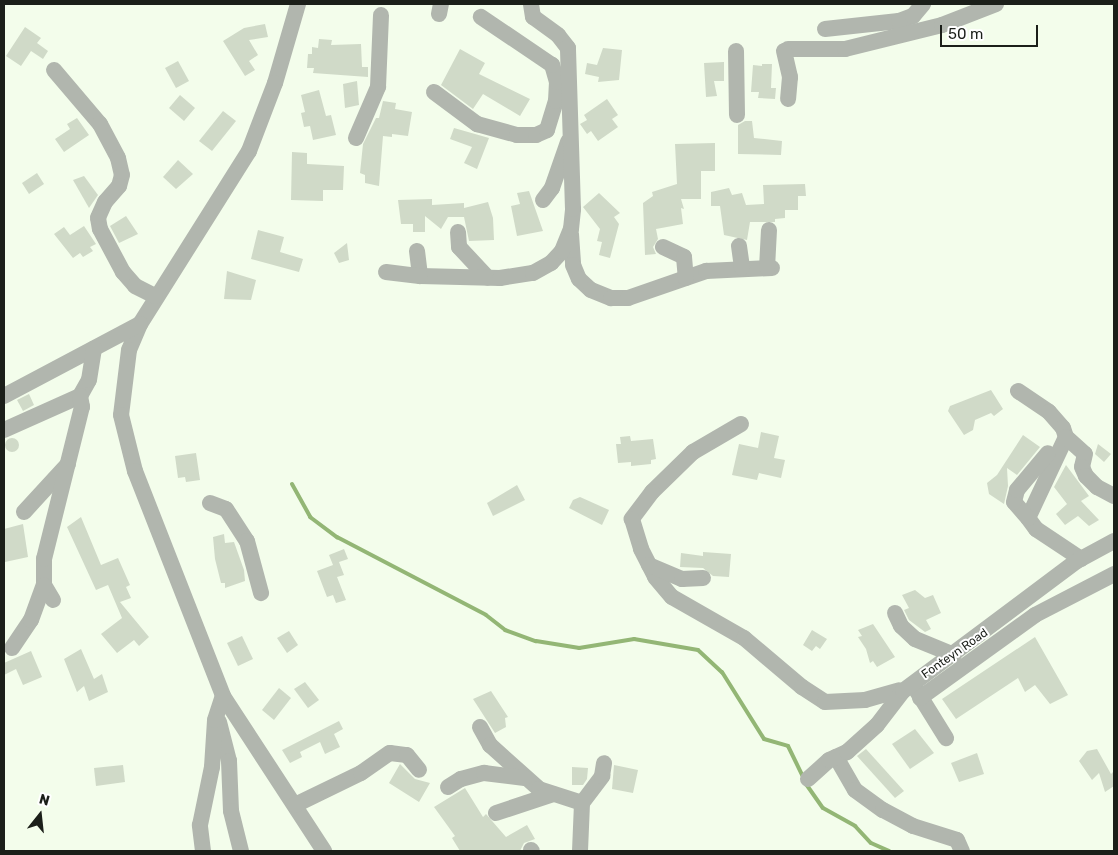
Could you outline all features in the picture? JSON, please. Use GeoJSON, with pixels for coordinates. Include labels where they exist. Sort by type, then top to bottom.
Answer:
{"type":"FeatureCollection","features":[{"type":"Feature","properties":{"kind":"street"},"geometry":{"type":"LineString","coordinates":[[298,4],[275,83],[249,151],[155,296],[140,324],[129,350],[122,415],[135,471],[223,696],[324,851]]}},
{"type":"Feature","properties":{"kind":"street"},"geometry":{"type":"LineString","coordinates":[[531,4],[533,16],[558,35],[568,48],[572,256],[579,279],[591,290],[610,298],[628,298],[706,271],[770,268],[769,230]]}},
{"type":"Feature","properties":{"kind":"street"},"geometry":{"type":"LineString","coordinates":[[825,28],[899,21],[913,16],[923,4]]}},
{"type":"Feature","properties":{"kind":"street"},"geometry":{"type":"LineString","coordinates":[[788,99],[790,77],[786,50],[845,49],[932,28],[996,4]]}},
{"type":"Feature","properties":{"kind":"street"},"geometry":{"type":"LineString","coordinates":[[356,138],[378,87],[381,14]]}},
{"type":"Feature","properties":{"kind":"street"},"geometry":{"type":"LineString","coordinates":[[434,92],[477,124],[517,135],[536,135],[547,130],[556,101],[557,82],[552,65],[481,17]]}},
{"type":"Feature","properties":{"kind":"street"},"geometry":{"type":"LineString","coordinates":[[736,51],[737,115]]}},
{"type":"Feature","properties":{"kind":"street"},"geometry":{"type":"LineString","coordinates":[[54,70],[100,124],[118,158],[122,175],[119,186],[104,202],[98,218],[100,229],[123,272],[135,286],[155,296]]}},
{"type":"Feature","properties":{"kind":"street"},"geometry":{"type":"LineString","coordinates":[[543,200],[552,188],[571,132]]}},
{"type":"Feature","properties":{"kind":"street"},"geometry":{"type":"LineString","coordinates":[[386,272],[420,276],[488,278],[533,274],[551,263],[562,251],[571,229]]}},
{"type":"Feature","properties":{"kind":"street"},"geometry":{"type":"LineString","coordinates":[[458,232],[459,247],[488,278]]}},
{"type":"Feature","properties":{"kind":"street"},"geometry":{"type":"LineString","coordinates":[[738,246],[742,268]]}},
{"type":"Feature","properties":{"kind":"street"},"geometry":{"type":"LineString","coordinates":[[662,247],[684,257],[686,278]]}},
{"type":"Feature","properties":{"kind":"street"},"geometry":{"type":"LineString","coordinates":[[417,251],[420,276]]}},
{"type":"Feature","properties":{"kind":"street"},"geometry":{"type":"LineString","coordinates":[[4,396],[140,324]]}},
{"type":"Feature","properties":{"kind":"street"},"geometry":{"type":"LineString","coordinates":[[4,430],[80,396],[89,380],[94,348]]}},
{"type":"Feature","properties":{"kind":"street"},"geometry":{"type":"LineString","coordinates":[[1018,391],[1049,412],[1063,428],[1066,437],[1085,454],[1082,467],[1086,476],[1097,487],[1114,496]]}},
{"type":"Feature","properties":{"kind":"street"},"geometry":{"type":"LineString","coordinates":[[12,648],[30,620],[44,585],[46,552],[82,407],[80,396]]}},
{"type":"Feature","properties":{"kind":"street"},"geometry":{"type":"LineString","coordinates":[[741,424],[693,452],[652,492],[632,519],[649,565],[672,597],[744,638],[802,687],[825,702],[864,700],[910,691],[1035,615],[1114,574]]}},
{"type":"Feature","properties":{"kind":"street"},"geometry":{"type":"LineString","coordinates":[[1028,518],[1066,437]]}},
{"type":"Feature","properties":{"kind":"street"},"geometry":{"type":"LineString","coordinates":[[1048,453],[1017,490],[1014,502],[1036,529],[1082,559]]}},
{"type":"Feature","properties":{"kind":"street"},"geometry":{"type":"LineString","coordinates":[[24,512],[68,464]]}},
{"type":"Feature","properties":{"kind":"street"},"geometry":{"type":"LineString","coordinates":[[60,498],[65,521]]}},
{"type":"Feature","properties":{"kind":"street"},"geometry":{"type":"LineString","coordinates":[[210,503],[226,509],[247,541],[261,593]]}},
{"type":"Feature","properties":{"kind":"street","name":"Fonteyn Road"},"geometry":{"type":"LineString","coordinates":[[808,779],[836,757],[847,752],[877,725],[903,691],[910,691],[954,654],[1082,559],[1114,541]]}},
{"type":"Feature","properties":{"kind":"street"},"geometry":{"type":"LineString","coordinates":[[649,565],[682,579],[703,578]]}},
{"type":"Feature","properties":{"kind":"street"},"geometry":{"type":"LineString","coordinates":[[44,585],[52,600]]}},
{"type":"Feature","properties":{"kind":"street"},"geometry":{"type":"LineString","coordinates":[[895,613],[901,626],[915,639],[954,654]]}},
{"type":"Feature","properties":{"kind":"street"},"geometry":{"type":"LineString","coordinates":[[910,691],[946,738]]}},
{"type":"Feature","properties":{"kind":"street"},"geometry":{"type":"LineString","coordinates":[[203,851],[200,825],[212,767],[217,715],[223,696]]}},
{"type":"Feature","properties":{"kind":"street"},"geometry":{"type":"LineString","coordinates":[[217,715],[224,734],[231,811],[241,849]]}},
{"type":"Feature","properties":{"kind":"street"},"geometry":{"type":"LineString","coordinates":[[480,727],[490,745],[539,789],[582,803]]}},
{"type":"Feature","properties":{"kind":"street"},"geometry":{"type":"LineString","coordinates":[[295,805],[361,773],[390,753],[407,755],[419,770]]}},
{"type":"Feature","properties":{"kind":"street"},"geometry":{"type":"LineString","coordinates":[[836,757],[843,773],[862,795],[913,826],[957,840],[962,851]]}},
{"type":"Feature","properties":{"kind":"street"},"geometry":{"type":"LineString","coordinates":[[580,851],[582,803],[602,776],[604,763]]}},
{"type":"Feature","properties":{"kind":"street"},"geometry":{"type":"LineString","coordinates":[[448,787],[460,779],[484,773],[525,778]]}},
{"type":"Feature","properties":{"kind":"street"},"geometry":{"type":"LineString","coordinates":[[496,813],[553,794]]}},
{"type":"Feature","properties":{"kind":"building"},"geometry":{"type":"Polygon","coordinates":[[[265,24],[268,37],[249,40],[258,55],[249,61],[255,70],[245,76],[223,41],[244,28],[265,24]]]}},
{"type":"Feature","properties":{"kind":"building"},"geometry":{"type":"Polygon","coordinates":[[[25,27],[41,38],[37,43],[48,51],[43,59],[31,51],[21,66],[6,56],[25,27]]]}},
{"type":"Feature","properties":{"kind":"building"},"geometry":{"type":"Polygon","coordinates":[[[319,39],[332,40],[331,45],[361,44],[362,67],[368,67],[368,77],[313,73],[314,68],[307,68],[308,54],[312,54],[312,47],[318,48],[319,39]]]}},
{"type":"Feature","properties":{"kind":"building"},"geometry":{"type":"Polygon","coordinates":[[[603,48],[622,50],[619,80],[598,82],[599,77],[585,74],[587,63],[597,65],[603,48]]]}},
{"type":"Feature","properties":{"kind":"building"},"geometry":{"type":"Polygon","coordinates":[[[460,49],[485,63],[479,74],[530,99],[520,116],[483,94],[473,109],[441,85],[460,49]]]}},
{"type":"Feature","properties":{"kind":"building"},"geometry":{"type":"Polygon","coordinates":[[[178,61],[189,81],[176,88],[165,68],[178,61]]]}},
{"type":"Feature","properties":{"kind":"building"},"geometry":{"type":"Polygon","coordinates":[[[724,62],[724,81],[714,81],[717,96],[706,97],[704,63],[724,62]]]}},
{"type":"Feature","properties":{"kind":"building"},"geometry":{"type":"Polygon","coordinates":[[[762,64],[772,64],[771,88],[776,88],[775,99],[758,98],[759,92],[751,92],[753,65],[762,66],[762,64]]]}},
{"type":"Feature","properties":{"kind":"building"},"geometry":{"type":"Polygon","coordinates":[[[357,81],[359,105],[345,108],[343,84],[357,81]]]}},
{"type":"Feature","properties":{"kind":"building"},"geometry":{"type":"Polygon","coordinates":[[[319,90],[326,116],[331,115],[336,135],[313,140],[310,126],[304,127],[301,113],[305,112],[301,95],[319,90]]]}},
{"type":"Feature","properties":{"kind":"building"},"geometry":{"type":"Polygon","coordinates":[[[180,95],[195,108],[184,121],[169,108],[180,95]]]}},
{"type":"Feature","properties":{"kind":"building"},"geometry":{"type":"Polygon","coordinates":[[[607,99],[618,115],[612,119],[618,127],[598,141],[591,131],[587,134],[580,124],[587,120],[584,115],[607,99]]]}},
{"type":"Feature","properties":{"kind":"building"},"geometry":{"type":"Polygon","coordinates":[[[383,101],[396,103],[395,109],[412,112],[408,136],[392,134],[392,137],[383,136],[379,186],[365,183],[365,175],[360,173],[363,144],[376,118],[379,118],[383,101]]]}},
{"type":"Feature","properties":{"kind":"building"},"geometry":{"type":"Polygon","coordinates":[[[223,111],[236,121],[212,151],[199,141],[223,111]]]}},
{"type":"Feature","properties":{"kind":"building"},"geometry":{"type":"Polygon","coordinates":[[[77,118],[89,135],[64,152],[55,139],[70,129],[67,124],[77,118]]]}},
{"type":"Feature","properties":{"kind":"building"},"geometry":{"type":"Polygon","coordinates":[[[745,121],[752,121],[754,138],[782,141],[781,155],[738,154],[738,125],[745,121]]]}},
{"type":"Feature","properties":{"kind":"building"},"geometry":{"type":"Polygon","coordinates":[[[454,128],[489,138],[477,169],[464,163],[472,147],[450,139],[454,128]]]}},
{"type":"Feature","properties":{"kind":"building"},"geometry":{"type":"Polygon","coordinates":[[[715,143],[715,171],[701,171],[701,199],[681,199],[684,209],[681,208],[683,224],[656,229],[658,239],[653,247],[656,254],[645,255],[643,203],[653,196],[652,192],[677,184],[675,144],[715,143]]]}},
{"type":"Feature","properties":{"kind":"building"},"geometry":{"type":"Polygon","coordinates":[[[292,152],[307,153],[307,164],[344,166],[343,190],[323,190],[323,201],[291,200],[292,152]]]}},
{"type":"Feature","properties":{"kind":"building"},"geometry":{"type":"Polygon","coordinates":[[[178,160],[193,174],[176,189],[163,177],[178,160]]]}},
{"type":"Feature","properties":{"kind":"building"},"geometry":{"type":"Polygon","coordinates":[[[37,173],[44,184],[29,194],[22,183],[37,173]]]}},
{"type":"Feature","properties":{"kind":"building"},"geometry":{"type":"Polygon","coordinates":[[[84,176],[98,195],[89,208],[73,180],[84,176]]]}},
{"type":"Feature","properties":{"kind":"building"},"geometry":{"type":"Polygon","coordinates":[[[805,184],[806,196],[798,196],[798,210],[785,210],[785,218],[775,219],[775,222],[750,222],[747,240],[724,235],[720,206],[711,206],[711,192],[729,188],[732,195],[742,193],[746,205],[764,204],[763,185],[805,184]]]}},
{"type":"Feature","properties":{"kind":"building"},"geometry":{"type":"Polygon","coordinates":[[[529,191],[543,231],[517,236],[511,206],[520,204],[517,193],[529,191]]]}},
{"type":"Feature","properties":{"kind":"building"},"geometry":{"type":"Polygon","coordinates":[[[599,193],[620,213],[614,217],[619,224],[610,258],[599,255],[602,242],[597,241],[600,229],[583,207],[599,193]]]}},
{"type":"Feature","properties":{"kind":"building"},"geometry":{"type":"Polygon","coordinates":[[[432,199],[432,205],[464,203],[464,208],[488,202],[493,218],[494,240],[469,241],[464,217],[448,217],[441,229],[425,216],[425,232],[413,232],[413,224],[401,224],[398,200],[432,199]]]}},
{"type":"Feature","properties":{"kind":"building"},"geometry":{"type":"Polygon","coordinates":[[[126,216],[138,234],[119,243],[110,226],[126,216]]]}},
{"type":"Feature","properties":{"kind":"building"},"geometry":{"type":"Polygon","coordinates":[[[84,226],[96,244],[90,247],[93,251],[83,257],[80,253],[73,258],[54,234],[64,227],[70,235],[84,226]]]}},
{"type":"Feature","properties":{"kind":"building"},"geometry":{"type":"Polygon","coordinates":[[[258,230],[284,237],[280,252],[303,259],[299,272],[251,259],[258,230]]]}},
{"type":"Feature","properties":{"kind":"building"},"geometry":{"type":"Polygon","coordinates":[[[347,243],[349,260],[339,263],[334,253],[347,243]]]}},
{"type":"Feature","properties":{"kind":"building"},"geometry":{"type":"Polygon","coordinates":[[[227,271],[256,280],[251,300],[224,299],[227,271]]]}},
{"type":"Feature","properties":{"kind":"building"},"geometry":{"type":"Polygon","coordinates":[[[991,390],[1003,409],[994,416],[991,413],[975,420],[973,430],[964,435],[948,411],[950,406],[991,390]]]}},
{"type":"Feature","properties":{"kind":"building"},"geometry":{"type":"Polygon","coordinates":[[[29,394],[34,405],[23,411],[17,400],[29,394]]]}},
{"type":"Feature","properties":{"kind":"building"},"geometry":{"type":"Polygon","coordinates":[[[761,432],[779,436],[774,458],[785,460],[781,478],[759,473],[757,480],[732,475],[739,444],[758,448],[761,432]]]}},
{"type":"Feature","properties":{"kind":"building"},"geometry":{"type":"Polygon","coordinates":[[[1023,435],[1040,447],[1017,475],[1007,468],[1008,486],[1004,504],[989,494],[987,483],[997,475],[1023,435]]]}},
{"type":"Feature","properties":{"kind":"building"},"geometry":{"type":"Polygon","coordinates":[[[630,436],[631,441],[653,439],[656,459],[651,460],[651,464],[631,466],[631,462],[618,463],[616,444],[621,444],[620,437],[630,436]]]}},
{"type":"Feature","properties":{"kind":"building"},"geometry":{"type":"Polygon","coordinates":[[[9,438],[15,438],[19,445],[15,452],[9,452],[5,448],[5,442],[9,438]]]}},
{"type":"Feature","properties":{"kind":"building"},"geometry":{"type":"Polygon","coordinates":[[[1098,444],[1111,454],[1104,462],[1095,454],[1098,444]]]}},
{"type":"Feature","properties":{"kind":"building"},"geometry":{"type":"Polygon","coordinates":[[[196,453],[200,480],[186,482],[185,477],[178,478],[175,456],[196,453]]]}},
{"type":"Feature","properties":{"kind":"building"},"geometry":{"type":"Polygon","coordinates":[[[1066,465],[1089,496],[1081,501],[1099,520],[1089,526],[1078,516],[1065,525],[1056,514],[1067,504],[1054,487],[1066,465]]]}},
{"type":"Feature","properties":{"kind":"building"},"geometry":{"type":"Polygon","coordinates":[[[517,485],[525,500],[493,516],[487,503],[517,485]]]}},
{"type":"Feature","properties":{"kind":"building"},"geometry":{"type":"Polygon","coordinates":[[[580,497],[609,510],[602,525],[569,508],[573,500],[580,497]]]}},
{"type":"Feature","properties":{"kind":"building"},"geometry":{"type":"Polygon","coordinates":[[[81,517],[101,565],[118,558],[130,585],[126,587],[131,598],[120,602],[149,637],[139,646],[134,640],[117,653],[101,634],[122,618],[108,585],[96,590],[67,527],[81,517]]]}},
{"type":"Feature","properties":{"kind":"building"},"geometry":{"type":"Polygon","coordinates":[[[23,524],[28,557],[5,562],[4,529],[23,524]]]}},
{"type":"Feature","properties":{"kind":"building"},"geometry":{"type":"Polygon","coordinates":[[[224,534],[225,543],[234,542],[244,570],[245,581],[225,588],[225,583],[221,583],[215,559],[213,537],[224,534]]]}},
{"type":"Feature","properties":{"kind":"building"},"geometry":{"type":"Polygon","coordinates":[[[344,549],[348,559],[339,562],[344,575],[337,577],[346,600],[336,603],[333,595],[327,597],[317,571],[333,565],[329,555],[344,549]]]}},
{"type":"Feature","properties":{"kind":"building"},"geometry":{"type":"Polygon","coordinates":[[[703,552],[731,554],[729,577],[713,576],[703,568],[680,567],[681,553],[703,556],[703,552]]]}},
{"type":"Feature","properties":{"kind":"building"},"geometry":{"type":"Polygon","coordinates":[[[915,590],[925,598],[933,595],[941,613],[926,620],[931,629],[925,632],[909,620],[904,610],[909,608],[902,595],[915,590]]]}},
{"type":"Feature","properties":{"kind":"building"},"geometry":{"type":"Polygon","coordinates":[[[873,624],[895,657],[877,667],[873,661],[870,663],[866,649],[858,637],[862,636],[858,630],[873,624]]]}},
{"type":"Feature","properties":{"kind":"building"},"geometry":{"type":"Polygon","coordinates":[[[812,630],[827,639],[820,649],[816,646],[812,651],[803,645],[812,630]]]}},
{"type":"Feature","properties":{"kind":"building"},"geometry":{"type":"Polygon","coordinates":[[[289,631],[298,645],[287,653],[277,638],[289,631]]]}},
{"type":"Feature","properties":{"kind":"building"},"geometry":{"type":"Polygon","coordinates":[[[242,636],[253,659],[238,666],[227,643],[242,636]]]}},
{"type":"Feature","properties":{"kind":"building"},"geometry":{"type":"Polygon","coordinates":[[[1035,637],[1068,695],[1050,704],[1035,685],[1025,692],[1018,678],[956,719],[942,699],[1035,637]]]}},
{"type":"Feature","properties":{"kind":"building"},"geometry":{"type":"Polygon","coordinates":[[[81,649],[94,679],[102,674],[108,692],[89,701],[84,686],[77,692],[64,659],[81,649]]]}},
{"type":"Feature","properties":{"kind":"building"},"geometry":{"type":"Polygon","coordinates":[[[31,651],[42,677],[23,685],[16,669],[4,675],[4,663],[31,651]]]}},
{"type":"Feature","properties":{"kind":"building"},"geometry":{"type":"Polygon","coordinates":[[[305,682],[319,700],[308,708],[294,689],[305,682]]]}},
{"type":"Feature","properties":{"kind":"building"},"geometry":{"type":"Polygon","coordinates":[[[279,688],[291,698],[274,720],[262,710],[279,688]]]}},
{"type":"Feature","properties":{"kind":"building"},"geometry":{"type":"Polygon","coordinates":[[[491,691],[508,717],[505,718],[506,727],[495,733],[473,699],[491,691]]]}},
{"type":"Feature","properties":{"kind":"building"},"geometry":{"type":"Polygon","coordinates":[[[339,721],[343,729],[334,734],[340,747],[325,754],[320,742],[300,752],[302,757],[290,763],[282,750],[339,721]]]}},
{"type":"Feature","properties":{"kind":"building"},"geometry":{"type":"Polygon","coordinates":[[[915,729],[934,753],[910,769],[892,744],[915,729]]]}},
{"type":"Feature","properties":{"kind":"building"},"geometry":{"type":"Polygon","coordinates":[[[866,749],[904,791],[895,798],[857,756],[866,749]]]}},
{"type":"Feature","properties":{"kind":"building"},"geometry":{"type":"Polygon","coordinates":[[[1097,749],[1111,774],[1114,771],[1114,786],[1105,792],[1099,773],[1092,780],[1079,761],[1087,751],[1097,749]]]}},
{"type":"Feature","properties":{"kind":"building"},"geometry":{"type":"Polygon","coordinates":[[[977,753],[984,774],[959,782],[951,763],[977,753]]]}},
{"type":"Feature","properties":{"kind":"building"},"geometry":{"type":"Polygon","coordinates":[[[400,764],[415,779],[430,783],[419,802],[389,783],[400,764]]]}},
{"type":"Feature","properties":{"kind":"building"},"geometry":{"type":"Polygon","coordinates":[[[123,765],[125,782],[96,786],[94,768],[123,765]]]}},
{"type":"Feature","properties":{"kind":"building"},"geometry":{"type":"Polygon","coordinates":[[[614,765],[638,770],[633,793],[612,789],[614,765]]]}},
{"type":"Feature","properties":{"kind":"building"},"geometry":{"type":"Polygon","coordinates":[[[572,767],[588,768],[587,779],[583,785],[572,785],[572,767]]]}},
{"type":"Feature","properties":{"kind":"building"},"geometry":{"type":"Polygon","coordinates":[[[465,788],[483,817],[486,814],[506,837],[527,825],[535,839],[524,843],[520,851],[460,851],[452,838],[455,836],[434,807],[465,788]]]}},
{"type":"Feature","properties":{"kind":"waterway"},"geometry":{"type":"LineString","coordinates":[[292,484],[310,517],[337,537],[486,615],[505,630],[536,641],[579,648],[634,639],[698,650],[722,672],[764,739],[788,746],[803,777]]}},
{"type":"Feature","properties":{"kind":"waterway"},"geometry":{"type":"LineString","coordinates":[[806,784],[823,808],[855,826],[871,843],[889,851]]}}]}
